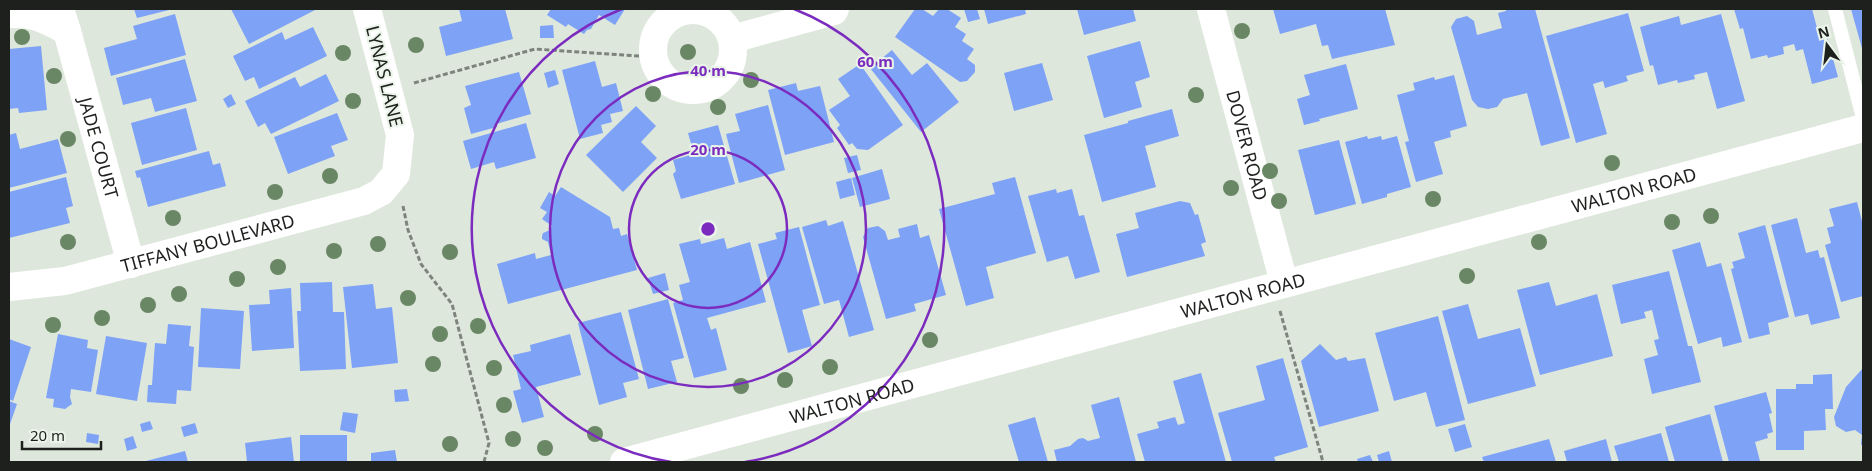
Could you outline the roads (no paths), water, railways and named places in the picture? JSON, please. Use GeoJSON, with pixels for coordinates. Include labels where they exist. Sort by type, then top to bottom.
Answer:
{"type":"FeatureCollection","features":[{"type":"Feature","properties":{"kind":"street","name":"LYNAS LANE"},"geometry":{"type":"LineString","coordinates":[[367,9],[400,135],[396,174]]}},
{"type":"Feature","properties":{"kind":"street"},"geometry":{"type":"LineString","coordinates":[[696,9],[708,12],[719,18],[728,28],[732,39],[734,53],[730,65],[723,76],[713,84],[701,89],[688,90],[675,86],[664,78],[657,68],[653,45],[656,34],[662,24],[671,16],[683,10],[696,9]]}},
{"type":"Feature","properties":{"kind":"street"},"geometry":{"type":"LineString","coordinates":[[732,39],[834,11],[835,9]]}},
{"type":"Feature","properties":{"kind":"street","name":"DOVER ROAD"},"geometry":{"type":"LineString","coordinates":[[1210,9],[1281,292]]}},
{"type":"Feature","properties":{"kind":"street","name":"JADE COURT"},"geometry":{"type":"LineString","coordinates":[[9,14],[24,13],[63,20],[131,264]]}},
{"type":"Feature","properties":{"kind":"street","name":"WALTON ROAD"},"geometry":{"type":"LineString","coordinates":[[624,462],[1281,292],[1470,235],[1863,128]]}},
{"type":"Feature","properties":{"kind":"street","name":"TIFFANY BOULEVARD"},"geometry":{"type":"LineString","coordinates":[[9,287],[64,281],[364,201],[381,192],[396,174]]}},
{"type":"Feature","properties":{"kind":"lane"},"geometry":{"type":"LineString","coordinates":[[1835,9],[1863,118]]}}]}
